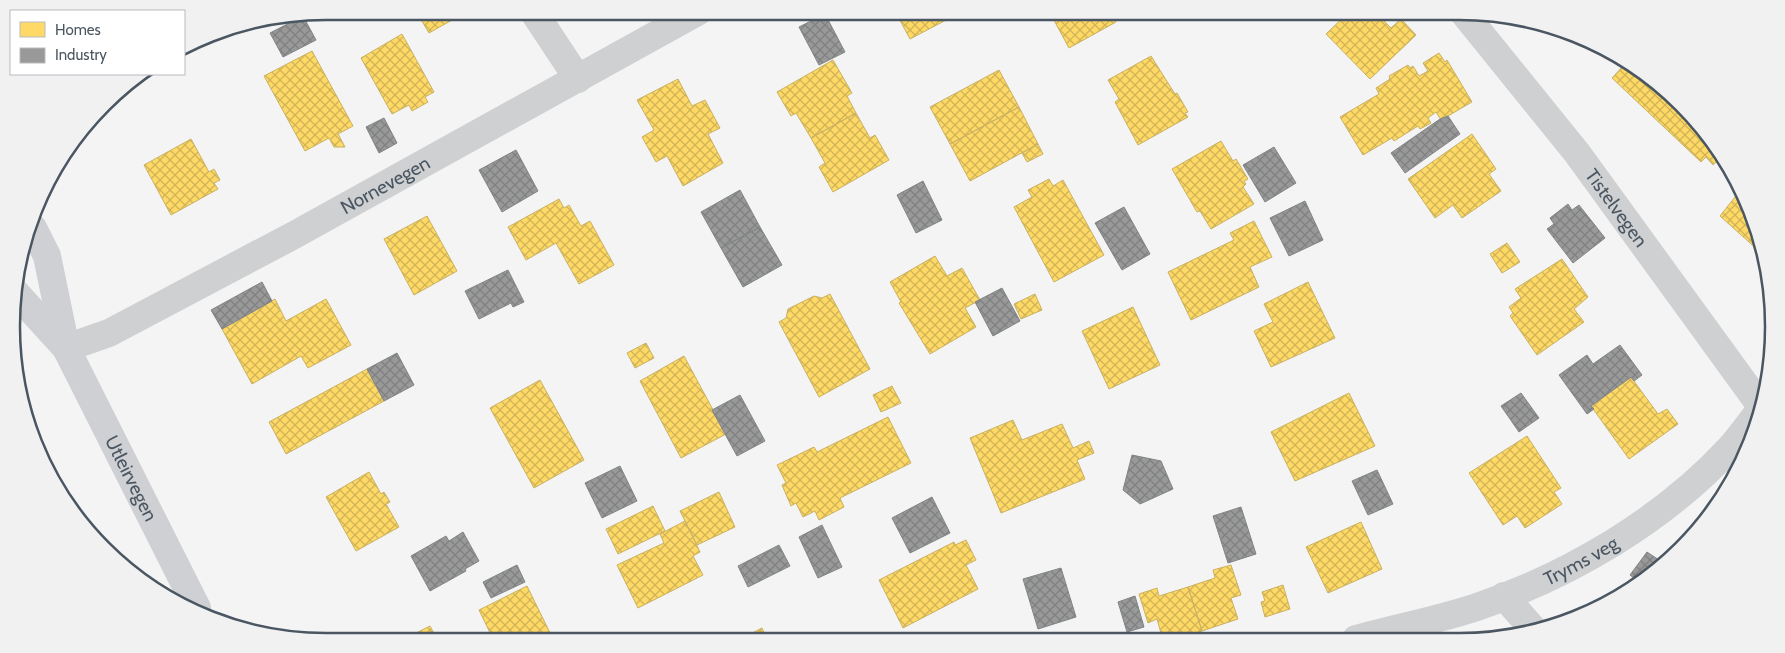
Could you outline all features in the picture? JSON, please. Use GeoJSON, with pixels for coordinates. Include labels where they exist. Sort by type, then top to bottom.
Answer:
{"type":"FeatureCollection","features":[{"type":"Feature","properties":{"kind":"main road","name":"Utleirvegen"},"geometry":{"type":"LineString","coordinates":[[35,232],[47,256],[66,348],[194,603]]}},
{"type":"Feature","properties":{"kind":"main road","name":"Utleirvegen"},"geometry":{"type":"LineString","coordinates":[[22,299],[66,348]]}},
{"type":"Feature","properties":{"kind":"street"},"geometry":{"type":"LineString","coordinates":[[539,20],[578,79]]}},
{"type":"Feature","properties":{"kind":"street","name":"Nornevegen"},"geometry":{"type":"LineString","coordinates":[[66,348],[109,333],[578,79],[683,20]]}},
{"type":"Feature","properties":{"kind":"street","name":"Tistelvegen"},"geometry":{"type":"LineString","coordinates":[[1470,21],[1578,153],[1756,401]]}},
{"type":"Feature","properties":{"kind":"street","name":"Tryms veg"},"geometry":{"type":"LineString","coordinates":[[1378,633],[1475,607],[1570,566],[1628,533],[1690,486],[1731,447],[1749,425]]}},
{"type":"Feature","properties":{"kind":"street"},"geometry":{"type":"LineString","coordinates":[[1504,596],[1529,625]]}},
{"type":"Feature","properties":{"kind":"building: Homes"},"geometry":{"type":"Polygon","coordinates":[[[421,20],[452,20],[429,33],[421,20]]]}},
{"type":"Feature","properties":{"kind":"building: Homes"},"geometry":{"type":"Polygon","coordinates":[[[900,20],[946,20],[910,39],[900,20]]]}},
{"type":"Feature","properties":{"kind":"building: Homes"},"geometry":{"type":"Polygon","coordinates":[[[1054,20],[1115,20],[1116,22],[1069,48],[1054,20]]]}},
{"type":"Feature","properties":{"kind":"building: Homes"},"geometry":{"type":"Polygon","coordinates":[[[1341,20],[1383,20],[1391,28],[1402,20],[1416,35],[1370,79],[1326,34],[1341,20]]]}},
{"type":"Feature","properties":{"kind":"building: Homes"},"geometry":{"type":"Polygon","coordinates":[[[402,34],[434,92],[425,97],[428,102],[412,111],[409,105],[392,114],[361,58],[402,34]]]}},
{"type":"Feature","properties":{"kind":"building: Homes"},"geometry":{"type":"Polygon","coordinates":[[[312,51],[353,126],[338,134],[345,147],[334,147],[329,138],[305,151],[264,76],[312,51]]]}},
{"type":"Feature","properties":{"kind":"building: Homes"},"geometry":{"type":"Polygon","coordinates":[[[1439,53],[1445,62],[1447,60],[1472,102],[1441,120],[1436,112],[1428,118],[1431,123],[1420,129],[1418,126],[1394,141],[1392,138],[1363,155],[1340,117],[1379,94],[1376,88],[1390,79],[1389,76],[1408,65],[1410,68],[1413,66],[1419,76],[1428,71],[1423,63],[1439,53]]]}},
{"type":"Feature","properties":{"kind":"building: Homes"},"geometry":{"type":"Polygon","coordinates":[[[1151,56],[1175,94],[1177,93],[1188,112],[1185,113],[1188,117],[1138,145],[1115,102],[1119,99],[1108,80],[1151,56]]]}},
{"type":"Feature","properties":{"kind":"building: Homes"},"geometry":{"type":"Polygon","coordinates":[[[833,60],[852,93],[847,96],[856,113],[811,138],[796,113],[791,116],[777,92],[833,60]]]}},
{"type":"Feature","properties":{"kind":"building: Homes"},"geometry":{"type":"Polygon","coordinates":[[[1622,67],[1645,83],[1689,124],[1717,161],[1713,165],[1706,157],[1701,162],[1612,78],[1622,67]]]}},
{"type":"Feature","properties":{"kind":"building: Homes"},"geometry":{"type":"Polygon","coordinates":[[[999,70],[1019,107],[950,144],[930,107],[999,70]]]}},
{"type":"Feature","properties":{"kind":"building: Homes"},"geometry":{"type":"Polygon","coordinates":[[[678,79],[692,106],[705,100],[720,128],[708,134],[723,163],[683,186],[667,156],[656,162],[642,137],[654,130],[637,100],[678,79]]]}},
{"type":"Feature","properties":{"kind":"building: Homes"},"geometry":{"type":"Polygon","coordinates":[[[1019,107],[1038,144],[970,181],[950,144],[1019,107]]]}},
{"type":"Feature","properties":{"kind":"building: Homes"},"geometry":{"type":"Polygon","coordinates":[[[856,113],[870,138],[875,135],[889,160],[833,192],[819,167],[825,163],[811,138],[856,113]]]}},
{"type":"Feature","properties":{"kind":"building: Homes"},"geometry":{"type":"Polygon","coordinates":[[[1472,134],[1496,169],[1489,174],[1501,191],[1462,218],[1453,205],[1435,218],[1408,179],[1472,134]]]}},
{"type":"Feature","properties":{"kind":"building: Homes"},"geometry":{"type":"Polygon","coordinates":[[[191,139],[209,172],[214,169],[220,180],[214,183],[218,189],[171,215],[144,165],[191,139]]]}},
{"type":"Feature","properties":{"kind":"building: Homes"},"geometry":{"type":"Polygon","coordinates":[[[1221,141],[1233,161],[1236,159],[1248,179],[1244,181],[1246,184],[1243,187],[1254,204],[1211,229],[1200,211],[1197,212],[1172,169],[1221,141]]]}},
{"type":"Feature","properties":{"kind":"building: Homes"},"geometry":{"type":"Polygon","coordinates":[[[1038,144],[1043,154],[1027,162],[1022,153],[1038,144]]]}},
{"type":"Feature","properties":{"kind":"building: Homes"},"geometry":{"type":"Polygon","coordinates":[[[1049,179],[1053,186],[1063,180],[1104,255],[1054,282],[1014,207],[1032,197],[1028,190],[1049,179]]]}},
{"type":"Feature","properties":{"kind":"building: Homes"},"geometry":{"type":"Polygon","coordinates":[[[1736,196],[1755,248],[1720,216],[1736,196]]]}},
{"type":"Feature","properties":{"kind":"building: Homes"},"geometry":{"type":"Polygon","coordinates":[[[559,199],[564,208],[569,205],[581,226],[590,221],[614,265],[579,284],[556,243],[526,260],[508,227],[559,199]]]}},
{"type":"Feature","properties":{"kind":"building: Homes"},"geometry":{"type":"Polygon","coordinates":[[[427,216],[457,271],[414,295],[384,239],[427,216]]]}},
{"type":"Feature","properties":{"kind":"building: Homes"},"geometry":{"type":"Polygon","coordinates":[[[1254,221],[1272,257],[1250,267],[1259,287],[1191,320],[1168,272],[1234,240],[1230,233],[1254,221]]]}},
{"type":"Feature","properties":{"kind":"building: Homes"},"geometry":{"type":"Polygon","coordinates":[[[1507,243],[1520,262],[1502,273],[1490,254],[1507,243]]]}},
{"type":"Feature","properties":{"kind":"building: Homes"},"geometry":{"type":"Polygon","coordinates":[[[935,256],[947,276],[962,268],[980,300],[965,308],[976,327],[930,354],[899,303],[901,302],[890,282],[935,256]]]}},
{"type":"Feature","properties":{"kind":"building: Homes"},"geometry":{"type":"Polygon","coordinates":[[[1562,259],[1588,297],[1574,309],[1584,322],[1537,355],[1510,316],[1513,313],[1509,307],[1521,298],[1515,289],[1562,259]]]}},
{"type":"Feature","properties":{"kind":"building: Homes"},"geometry":{"type":"Polygon","coordinates":[[[1308,282],[1335,338],[1271,367],[1254,331],[1273,322],[1264,304],[1308,282]]]}},
{"type":"Feature","properties":{"kind":"building: Homes"},"geometry":{"type":"Polygon","coordinates":[[[830,294],[870,369],[819,397],[779,322],[786,318],[788,309],[814,296],[822,298],[830,294]]]}},
{"type":"Feature","properties":{"kind":"building: Homes"},"geometry":{"type":"Polygon","coordinates":[[[1035,294],[1042,310],[1021,319],[1014,304],[1035,294]]]}},
{"type":"Feature","properties":{"kind":"building: Homes"},"geometry":{"type":"Polygon","coordinates":[[[275,299],[286,321],[326,299],[351,345],[308,368],[301,356],[252,384],[222,329],[275,299]]]}},
{"type":"Feature","properties":{"kind":"building: Homes"},"geometry":{"type":"Polygon","coordinates":[[[1133,307],[1160,365],[1109,389],[1082,331],[1133,307]]]}},
{"type":"Feature","properties":{"kind":"building: Homes"},"geometry":{"type":"Polygon","coordinates":[[[646,343],[654,358],[635,368],[627,353],[646,343]]]}},
{"type":"Feature","properties":{"kind":"building: Homes"},"geometry":{"type":"Polygon","coordinates":[[[684,356],[726,434],[681,458],[640,381],[684,356]]]}},
{"type":"Feature","properties":{"kind":"building: Homes"},"geometry":{"type":"Polygon","coordinates":[[[367,369],[384,401],[286,454],[269,422],[367,369]]]}},
{"type":"Feature","properties":{"kind":"building: Homes"},"geometry":{"type":"Polygon","coordinates":[[[1631,377],[1658,414],[1667,409],[1678,424],[1629,459],[1591,406],[1631,377]]]}},
{"type":"Feature","properties":{"kind":"building: Homes"},"geometry":{"type":"Polygon","coordinates":[[[540,380],[584,460],[534,488],[490,408],[540,380]]]}},
{"type":"Feature","properties":{"kind":"building: Homes"},"geometry":{"type":"Polygon","coordinates":[[[892,386],[901,403],[881,412],[873,395],[892,386]]]}},
{"type":"Feature","properties":{"kind":"building: Homes"},"geometry":{"type":"Polygon","coordinates":[[[1349,393],[1375,446],[1295,481],[1271,432],[1349,393]]]}},
{"type":"Feature","properties":{"kind":"building: Homes"},"geometry":{"type":"Polygon","coordinates":[[[888,417],[911,463],[840,498],[844,507],[819,520],[815,511],[803,517],[796,503],[791,506],[782,485],[786,483],[777,465],[814,447],[817,452],[888,417]]]}},
{"type":"Feature","properties":{"kind":"building: Homes"},"geometry":{"type":"Polygon","coordinates":[[[1013,420],[1022,440],[1062,424],[1073,448],[1089,441],[1094,453],[1077,460],[1085,479],[1001,513],[970,438],[1013,420]]]}},
{"type":"Feature","properties":{"kind":"building: Homes"},"geometry":{"type":"Polygon","coordinates":[[[1527,436],[1561,488],[1554,492],[1562,504],[1525,528],[1517,516],[1503,525],[1469,473],[1527,436]]]}},
{"type":"Feature","properties":{"kind":"building: Homes"},"geometry":{"type":"Polygon","coordinates":[[[369,472],[381,494],[384,492],[390,502],[386,504],[399,527],[356,551],[326,497],[369,472]]]}},
{"type":"Feature","properties":{"kind":"building: Homes"},"geometry":{"type":"Polygon","coordinates":[[[719,492],[735,527],[697,545],[680,511],[719,492]]]}},
{"type":"Feature","properties":{"kind":"building: Homes"},"geometry":{"type":"Polygon","coordinates":[[[653,506],[665,531],[618,554],[606,529],[653,506]]]}},
{"type":"Feature","properties":{"kind":"building: Homes"},"geometry":{"type":"Polygon","coordinates":[[[685,521],[700,552],[693,556],[703,575],[638,608],[617,565],[664,543],[660,534],[685,521]]]}},
{"type":"Feature","properties":{"kind":"building: Homes"},"geometry":{"type":"Polygon","coordinates":[[[1361,522],[1382,569],[1328,593],[1306,547],[1361,522]]]}},
{"type":"Feature","properties":{"kind":"building: Homes"},"geometry":{"type":"Polygon","coordinates":[[[966,540],[976,560],[966,565],[978,589],[903,628],[879,580],[954,542],[955,545],[966,540]]]}},
{"type":"Feature","properties":{"kind":"building: Homes"},"geometry":{"type":"Polygon","coordinates":[[[1231,565],[1241,595],[1231,598],[1238,619],[1202,631],[1188,587],[1215,578],[1213,570],[1231,565]]]}},
{"type":"Feature","properties":{"kind":"building: Homes"},"geometry":{"type":"Polygon","coordinates":[[[1283,585],[1290,609],[1265,617],[1261,602],[1265,601],[1262,592],[1283,585]]]}},
{"type":"Feature","properties":{"kind":"building: Homes"},"geometry":{"type":"Polygon","coordinates":[[[527,586],[550,633],[490,633],[479,610],[527,586]]]}},
{"type":"Feature","properties":{"kind":"building: Homes"},"geometry":{"type":"Polygon","coordinates":[[[1188,587],[1202,631],[1196,633],[1161,633],[1157,619],[1148,623],[1139,594],[1157,588],[1159,596],[1188,587]]]}},
{"type":"Feature","properties":{"kind":"building: Homes"},"geometry":{"type":"Polygon","coordinates":[[[430,626],[434,633],[416,633],[430,626]]]}},
{"type":"Feature","properties":{"kind":"building: Homes"},"geometry":{"type":"Polygon","coordinates":[[[762,628],[764,633],[752,633],[762,628]]]}},
{"type":"Feature","properties":{"kind":"building: Industry"},"geometry":{"type":"Polygon","coordinates":[[[813,20],[828,20],[845,52],[819,65],[799,27],[813,20]]]}},
{"type":"Feature","properties":{"kind":"building: Industry"},"geometry":{"type":"Polygon","coordinates":[[[306,21],[316,40],[283,57],[270,33],[290,23],[306,21]]]}},
{"type":"Feature","properties":{"kind":"building: Industry"},"geometry":{"type":"Polygon","coordinates":[[[1448,116],[1460,134],[1405,173],[1391,153],[1440,119],[1448,116]]]}},
{"type":"Feature","properties":{"kind":"building: Industry"},"geometry":{"type":"Polygon","coordinates":[[[384,118],[397,143],[379,153],[366,127],[384,118]]]}},
{"type":"Feature","properties":{"kind":"building: Industry"},"geometry":{"type":"Polygon","coordinates":[[[1274,147],[1296,183],[1265,202],[1243,165],[1274,147]]]}},
{"type":"Feature","properties":{"kind":"building: Industry"},"geometry":{"type":"Polygon","coordinates":[[[516,150],[538,191],[502,212],[479,170],[516,150]]]}},
{"type":"Feature","properties":{"kind":"building: Industry"},"geometry":{"type":"Polygon","coordinates":[[[923,181],[942,220],[916,233],[897,195],[923,181]]]}},
{"type":"Feature","properties":{"kind":"building: Industry"},"geometry":{"type":"Polygon","coordinates":[[[740,190],[760,227],[721,248],[701,212],[740,190]]]}},
{"type":"Feature","properties":{"kind":"building: Industry"},"geometry":{"type":"Polygon","coordinates":[[[1305,201],[1323,240],[1289,256],[1270,218],[1305,201]]]}},
{"type":"Feature","properties":{"kind":"building: Industry"},"geometry":{"type":"Polygon","coordinates":[[[1568,204],[1572,210],[1579,205],[1605,238],[1573,263],[1547,229],[1554,224],[1550,218],[1568,204]]]}},
{"type":"Feature","properties":{"kind":"building: Industry"},"geometry":{"type":"Polygon","coordinates":[[[1124,207],[1150,254],[1122,270],[1095,223],[1124,207]]]}},
{"type":"Feature","properties":{"kind":"building: Industry"},"geometry":{"type":"Polygon","coordinates":[[[760,227],[782,265],[743,287],[721,248],[760,227]]]}},
{"type":"Feature","properties":{"kind":"building: Industry"},"geometry":{"type":"Polygon","coordinates":[[[508,270],[524,302],[513,307],[511,303],[479,319],[465,291],[508,270]]]}},
{"type":"Feature","properties":{"kind":"building: Industry"},"geometry":{"type":"Polygon","coordinates":[[[262,282],[272,301],[222,329],[211,310],[262,282]]]}},
{"type":"Feature","properties":{"kind":"building: Industry"},"geometry":{"type":"Polygon","coordinates":[[[1002,288],[1020,321],[993,336],[975,302],[1002,288]]]}},
{"type":"Feature","properties":{"kind":"building: Industry"},"geometry":{"type":"Polygon","coordinates":[[[1620,345],[1642,375],[1634,381],[1631,377],[1591,406],[1594,409],[1587,414],[1559,375],[1587,355],[1593,364],[1620,345]]]}},
{"type":"Feature","properties":{"kind":"building: Industry"},"geometry":{"type":"Polygon","coordinates":[[[397,353],[414,385],[384,401],[367,369],[397,353]]]}},
{"type":"Feature","properties":{"kind":"building: Industry"},"geometry":{"type":"Polygon","coordinates":[[[1521,393],[1539,418],[1519,432],[1501,406],[1521,393]]]}},
{"type":"Feature","properties":{"kind":"building: Industry"},"geometry":{"type":"Polygon","coordinates":[[[740,395],[765,441],[737,456],[712,410],[740,395]]]}},
{"type":"Feature","properties":{"kind":"building: Industry"},"geometry":{"type":"Polygon","coordinates":[[[1132,455],[1161,461],[1173,489],[1140,504],[1123,490],[1132,455]]]}},
{"type":"Feature","properties":{"kind":"building: Industry"},"geometry":{"type":"Polygon","coordinates":[[[620,466],[637,501],[602,518],[585,483],[620,466]]]}},
{"type":"Feature","properties":{"kind":"building: Industry"},"geometry":{"type":"Polygon","coordinates":[[[1377,470],[1393,504],[1368,515],[1352,481],[1377,470]]]}},
{"type":"Feature","properties":{"kind":"building: Industry"},"geometry":{"type":"Polygon","coordinates":[[[932,497],[950,533],[910,553],[892,518],[932,497]]]}},
{"type":"Feature","properties":{"kind":"building: Industry"},"geometry":{"type":"Polygon","coordinates":[[[1241,507],[1256,554],[1228,563],[1213,516],[1241,507]]]}},
{"type":"Feature","properties":{"kind":"building: Industry"},"geometry":{"type":"Polygon","coordinates":[[[822,525],[842,567],[818,578],[799,537],[822,525]]]}},
{"type":"Feature","properties":{"kind":"building: Industry"},"geometry":{"type":"Polygon","coordinates":[[[463,532],[479,561],[465,569],[466,571],[430,591],[411,556],[446,536],[449,541],[463,532]]]}},
{"type":"Feature","properties":{"kind":"building: Industry"},"geometry":{"type":"Polygon","coordinates":[[[779,545],[790,566],[748,587],[738,566],[779,545]]]}},
{"type":"Feature","properties":{"kind":"building: Industry"},"geometry":{"type":"Polygon","coordinates":[[[1647,552],[1658,559],[1634,578],[1630,575],[1647,552]]]}},
{"type":"Feature","properties":{"kind":"building: Industry"},"geometry":{"type":"Polygon","coordinates":[[[517,565],[525,582],[491,598],[483,582],[517,565]]]}},
{"type":"Feature","properties":{"kind":"building: Industry"},"geometry":{"type":"Polygon","coordinates":[[[1061,568],[1076,617],[1038,629],[1023,579],[1061,568]]]}},
{"type":"Feature","properties":{"kind":"building: Industry"},"geometry":{"type":"Polygon","coordinates":[[[1135,596],[1144,627],[1127,632],[1118,602],[1135,596]]]}}]}
